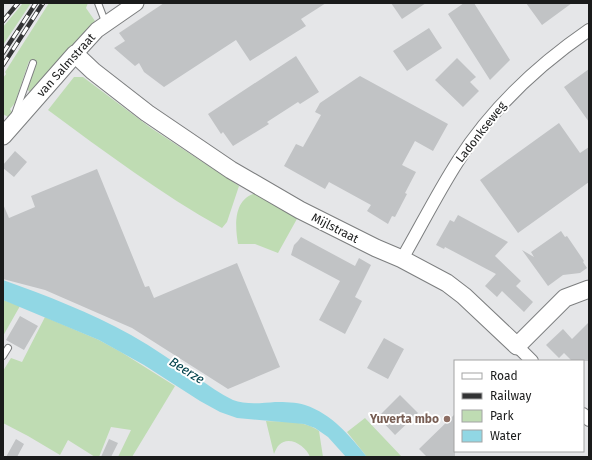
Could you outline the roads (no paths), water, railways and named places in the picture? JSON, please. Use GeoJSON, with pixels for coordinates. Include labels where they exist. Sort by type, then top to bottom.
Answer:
{"type":"FeatureCollection","features":[{"type":"Feature","properties":{"kind":"main road","name":"van Salmstraat"},"geometry":{"type":"LineString","coordinates":[[7,131],[75,54]]}},
{"type":"Feature","properties":{"kind":"main road","name":"Mijlstraat"},"geometry":{"type":"LineString","coordinates":[[75,54],[93,71],[147,113],[231,170],[300,210],[376,248],[402,259],[448,284],[464,296],[517,346]]}},
{"type":"Feature","properties":{"kind":"main road"},"geometry":{"type":"LineString","coordinates":[[517,346],[565,298],[589,289]]}},
{"type":"Feature","properties":{"kind":"street","name":"van Salmstraat"},"geometry":{"type":"LineString","coordinates":[[75,54],[106,24],[136,3]]}},
{"type":"Feature","properties":{"kind":"street","name":"Ladonkseweg"},"geometry":{"type":"LineString","coordinates":[[402,259],[458,160],[483,126],[511,94],[548,60],[589,30]]}},
{"type":"Feature","properties":{"kind":"street"},"geometry":{"type":"LineString","coordinates":[[517,346],[531,360]]}},
{"type":"Feature","properties":{"kind":"lane"},"geometry":{"type":"LineString","coordinates":[[98,3],[106,24]]}},
{"type":"Feature","properties":{"kind":"lane"},"geometry":{"type":"LineString","coordinates":[[7,131],[33,63]]}},
{"type":"Feature","properties":{"kind":"lane"},"geometry":{"type":"LineString","coordinates":[[3,356],[8,348]]}},
{"type":"Feature","properties":{"kind":"water"},"geometry":{"type":"Polygon","coordinates":[[[3,280],[68,305],[116,327],[148,345],[233,400],[248,403],[294,403],[315,409],[340,426],[367,457],[346,457],[328,437],[315,428],[304,424],[237,418],[220,412],[144,365],[99,340],[3,300],[3,280]]]}},
{"type":"Feature","properties":{"kind":"railway"},"geometry":{"type":"LineString","coordinates":[[3,21],[18,3]]}},
{"type":"Feature","properties":{"kind":"railway"},"geometry":{"type":"LineString","coordinates":[[3,53],[36,3]]}},
{"type":"Feature","properties":{"kind":"railway"},"geometry":{"type":"LineString","coordinates":[[3,65],[43,3]]}},
{"type":"Feature","properties":{"kind":"place","name":"Yuverta mbo"},"geometry":{"type":"Point","coordinates":[447,419]}},
{"type":"Feature","properties":{"kind":"water label","name":"Beerze"},"geometry":{"type":"Point","coordinates":[187,370]}}]}
